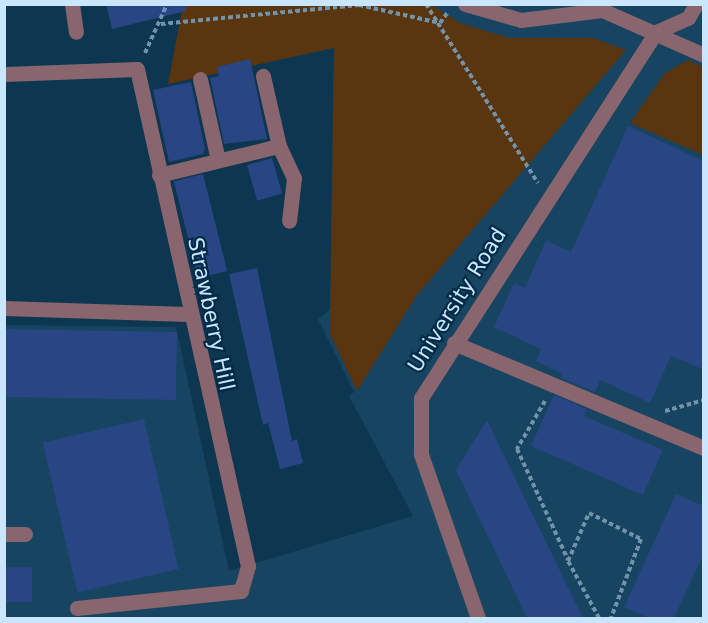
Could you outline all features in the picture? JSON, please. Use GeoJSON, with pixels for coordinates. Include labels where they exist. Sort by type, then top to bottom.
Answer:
{"type":"FeatureCollection","features":[{"type":"Feature","properties":{"kind":"street"},"geometry":{"type":"LineString","coordinates":[[72,4],[76,32]]}},
{"type":"Feature","properties":{"kind":"street"},"geometry":{"type":"LineString","coordinates":[[465,4],[521,20],[602,10],[704,55]]}},
{"type":"Feature","properties":{"kind":"street"},"geometry":{"type":"LineString","coordinates":[[656,32],[688,18],[696,4]]}},
{"type":"Feature","properties":{"kind":"street","name":"University Road"},"geometry":{"type":"LineString","coordinates":[[478,618],[421,454],[421,398],[546,196],[656,32]]}},
{"type":"Feature","properties":{"kind":"street"},"geometry":{"type":"LineString","coordinates":[[4,74],[137,69]]}},
{"type":"Feature","properties":{"kind":"street","name":"Strawberry Hill"},"geometry":{"type":"LineString","coordinates":[[77,608],[241,591],[248,566],[188,314],[137,69]]}},
{"type":"Feature","properties":{"kind":"street"},"geometry":{"type":"LineString","coordinates":[[263,76],[279,146],[294,178],[289,221]]}},
{"type":"Feature","properties":{"kind":"street"},"geometry":{"type":"LineString","coordinates":[[200,79],[218,160]]}},
{"type":"Feature","properties":{"kind":"street"},"geometry":{"type":"LineString","coordinates":[[159,175],[279,146]]}},
{"type":"Feature","properties":{"kind":"street"},"geometry":{"type":"LineString","coordinates":[[4,308],[188,314]]}},
{"type":"Feature","properties":{"kind":"street"},"geometry":{"type":"LineString","coordinates":[[454,343],[704,448]]}},
{"type":"Feature","properties":{"kind":"street"},"geometry":{"type":"LineString","coordinates":[[4,534],[25,534]]}},
{"type":"Feature","properties":{"kind":"path"},"geometry":{"type":"LineString","coordinates":[[137,69],[161,24],[167,4]]}},
{"type":"Feature","properties":{"kind":"path"},"geometry":{"type":"LineString","coordinates":[[426,4],[440,23],[546,196]]}},
{"type":"Feature","properties":{"kind":"path"},"geometry":{"type":"LineString","coordinates":[[440,23],[454,4]]}},
{"type":"Feature","properties":{"kind":"path"},"geometry":{"type":"LineString","coordinates":[[161,24],[359,5],[440,23]]}},
{"type":"Feature","properties":{"kind":"path"},"geometry":{"type":"LineString","coordinates":[[554,385],[517,449],[568,561],[599,618]]}},
{"type":"Feature","properties":{"kind":"path"},"geometry":{"type":"LineString","coordinates":[[568,561],[590,513],[641,538],[611,618]]}},
{"type":"Feature","properties":{"kind":"shaded area"},"geometry":{"type":"Polygon","coordinates":[[[183,5],[432,5],[460,23],[509,38],[593,38],[626,50],[417,295],[357,391],[330,334],[334,48],[168,84],[183,5]]]}},
{"type":"Feature","properties":{"kind":"shaded area"},"geometry":{"type":"Polygon","coordinates":[[[348,5],[703,5],[703,618],[5,618],[5,325],[176,327],[229,571],[413,516],[349,396],[354,392],[318,319],[330,310],[334,48],[348,5]]]}},
{"type":"Feature","properties":{"kind":"shaded area"},"geometry":{"type":"Polygon","coordinates":[[[688,60],[703,67],[703,155],[630,123],[665,73],[688,60]]]}},
{"type":"Feature","properties":{"kind":"building"},"geometry":{"type":"Polygon","coordinates":[[[106,4],[185,4],[186,11],[112,29],[106,4]]]}},
{"type":"Feature","properties":{"kind":"building"},"geometry":{"type":"Polygon","coordinates":[[[250,59],[267,139],[224,144],[210,78],[219,76],[217,67],[250,59]]]}},
{"type":"Feature","properties":{"kind":"building"},"geometry":{"type":"Polygon","coordinates":[[[191,82],[205,149],[203,154],[169,162],[153,90],[191,82]]]}},
{"type":"Feature","properties":{"kind":"building"},"geometry":{"type":"Polygon","coordinates":[[[628,126],[704,161],[704,370],[671,356],[650,403],[600,380],[595,392],[561,378],[563,374],[536,361],[541,349],[494,327],[514,283],[525,288],[546,240],[571,252],[628,126]]]}},
{"type":"Feature","properties":{"kind":"building"},"geometry":{"type":"Polygon","coordinates":[[[272,158],[282,194],[257,201],[247,165],[272,158]]]}},
{"type":"Feature","properties":{"kind":"building"},"geometry":{"type":"Polygon","coordinates":[[[203,174],[227,271],[198,278],[174,181],[203,174]]]}},
{"type":"Feature","properties":{"kind":"building"},"geometry":{"type":"Polygon","coordinates":[[[257,268],[292,441],[297,439],[303,463],[280,469],[268,423],[263,425],[229,274],[257,268]]]}},
{"type":"Feature","properties":{"kind":"building"},"geometry":{"type":"Polygon","coordinates":[[[4,329],[177,332],[176,400],[4,397],[4,329]]]}},
{"type":"Feature","properties":{"kind":"building"},"geometry":{"type":"Polygon","coordinates":[[[554,395],[587,409],[584,416],[663,450],[643,495],[531,446],[554,395]]]}},
{"type":"Feature","properties":{"kind":"building"},"geometry":{"type":"Polygon","coordinates":[[[144,419],[179,569],[77,592],[43,442],[144,419]]]}},
{"type":"Feature","properties":{"kind":"building"},"geometry":{"type":"Polygon","coordinates":[[[487,420],[583,618],[527,618],[456,470],[487,420]]]}},
{"type":"Feature","properties":{"kind":"building"},"geometry":{"type":"Polygon","coordinates":[[[676,494],[704,506],[704,553],[674,618],[649,618],[624,607],[676,494]]]}},
{"type":"Feature","properties":{"kind":"building"},"geometry":{"type":"Polygon","coordinates":[[[4,567],[32,567],[32,602],[4,602],[4,567]]]}}]}
